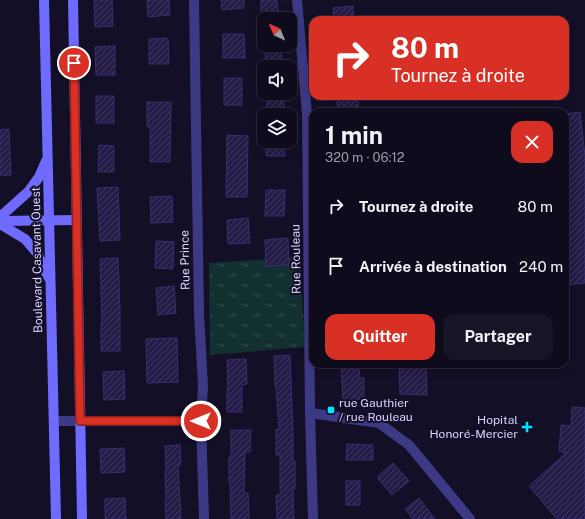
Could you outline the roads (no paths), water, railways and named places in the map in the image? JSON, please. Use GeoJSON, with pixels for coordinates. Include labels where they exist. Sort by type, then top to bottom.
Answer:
{"type":"FeatureCollection","features":[{"type":"Feature","properties":{"kind":"street","name":"Boulevard Casavant Ouest"},"geometry":{"type":"LineString","coordinates":[[44,0],[56,519]]}},
{"type":"Feature","properties":{"kind":"street"},"geometry":{"type":"LineString","coordinates":[[73,0],[82,519]]}},
{"type":"Feature","properties":{"kind":"street","name":"Rue Prince"},"geometry":{"type":"LineString","coordinates":[[194,0],[199,314],[203,386],[201,421],[204,519]]}},
{"type":"Feature","properties":{"kind":"street","name":"Rue Rouleau"},"geometry":{"type":"LineString","coordinates":[[297,0],[307,114],[309,313]]}},
{"type":"Feature","properties":{"kind":"street"},"geometry":{"type":"LineString","coordinates":[[0,217],[29,191],[39,177],[47,157]]}},
{"type":"Feature","properties":{"kind":"street"},"geometry":{"type":"LineString","coordinates":[[0,223],[77,220]]}},
{"type":"Feature","properties":{"kind":"street"},"geometry":{"type":"LineString","coordinates":[[0,223],[25,239],[37,253],[50,283]]}},
{"type":"Feature","properties":{"kind":"street","name":"Rue Rouleau"},"geometry":{"type":"LineString","coordinates":[[310,368],[313,519]]}},
{"type":"Feature","properties":{"kind":"street"},"geometry":{"type":"LineString","coordinates":[[310,413],[379,422],[409,445],[470,519]]}},
{"type":"Feature","properties":{"kind":"street"},"geometry":{"type":"LineString","coordinates":[[54,421],[201,421]]}},
{"type":"Feature","properties":{"kind":"place","name":"rue Gauthier / rue Rouleau"},"geometry":{"type":"Point","coordinates":[331,410]}},
{"type":"Feature","properties":{"kind":"place","name":"Hopital Honoré-Mercier"},"geometry":{"type":"Point","coordinates":[527,427]}}]}
